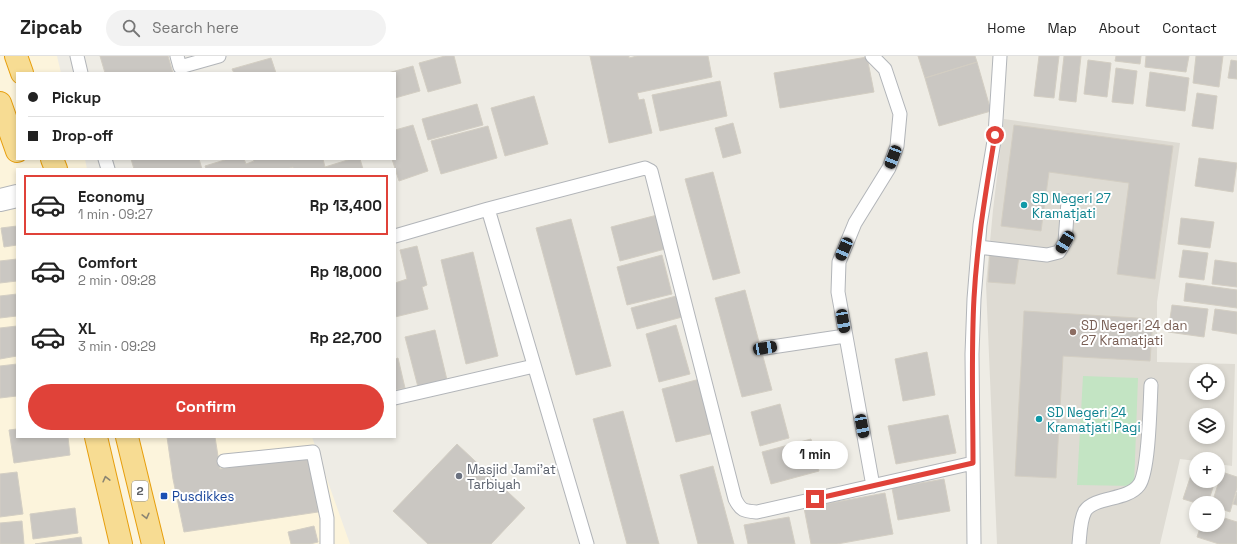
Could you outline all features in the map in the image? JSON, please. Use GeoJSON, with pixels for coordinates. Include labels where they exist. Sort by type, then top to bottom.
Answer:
{"type":"FeatureCollection","features":[{"type":"Feature","properties":{"kind":"highway"},"geometry":{"type":"LineString","coordinates":[[16,56],[22,72]]}},
{"type":"Feature","properties":{"kind":"highway"},"geometry":{"type":"LineString","coordinates":[[0,103],[16,148]]}},
{"type":"Feature","properties":{"kind":"highway"},"geometry":{"type":"LineString","coordinates":[[96,438],[122,544]]}},
{"type":"Feature","properties":{"kind":"highway","name":"2"},"geometry":{"type":"LineString","coordinates":[[126,438],[153,544]]}},
{"type":"Feature","properties":{"kind":"street"},"geometry":{"type":"LineString","coordinates":[[0,200],[16,196]]}},
{"type":"Feature","properties":{"kind":"lane"},"geometry":{"type":"LineString","coordinates":[[76,56],[81,72]]}},
{"type":"Feature","properties":{"kind":"lane"},"geometry":{"type":"LineString","coordinates":[[176,56],[180,67],[219,56]]}},
{"type":"Feature","properties":{"kind":"lane"},"geometry":{"type":"LineString","coordinates":[[872,56],[885,69],[900,114],[897,146],[889,168],[855,223],[839,262],[838,292],[873,486]]}},
{"type":"Feature","properties":{"kind":"lane"},"geometry":{"type":"LineString","coordinates":[[974,544],[972,354],[974,299],[978,247],[995,135],[1000,56]]}},
{"type":"Feature","properties":{"kind":"lane"},"geometry":{"type":"LineString","coordinates":[[396,236],[488,209],[646,168],[649,169],[653,178],[735,499],[740,508],[747,511],[757,512],[973,463]]}},
{"type":"Feature","properties":{"kind":"lane"},"geometry":{"type":"LineString","coordinates":[[978,247],[1047,254],[1059,252],[1065,242],[1068,201]]}},
{"type":"Feature","properties":{"kind":"lane"},"geometry":{"type":"LineString","coordinates":[[488,209],[587,544]]}},
{"type":"Feature","properties":{"kind":"lane"},"geometry":{"type":"LineString","coordinates":[[765,348],[845,336]]}},
{"type":"Feature","properties":{"kind":"lane"},"geometry":{"type":"LineString","coordinates":[[396,398],[534,366]]}},
{"type":"Feature","properties":{"kind":"lane"},"geometry":{"type":"LineString","coordinates":[[1079,544],[1085,511],[1092,504],[1130,493],[1139,485],[1145,469],[1151,385]]}},
{"type":"Feature","properties":{"kind":"lane"},"geometry":{"type":"LineString","coordinates":[[224,461],[313,452],[327,518],[327,544]]}},
{"type":"Feature","properties":{"kind":"shaded area"},"geometry":{"type":"Polygon","coordinates":[[[0,56],[57,56],[61,72],[16,72],[16,160],[85,160],[87,168],[16,168],[16,438],[312,438],[350,544],[0,544],[0,56]]]}},
{"type":"Feature","properties":{"kind":"shaded area","name":"SD Negeri 24 dan 27 Kramatjati"},"geometry":{"type":"Polygon","coordinates":[[[1004,119],[1180,143],[1157,302],[1157,362],[1235,364],[1232,466],[1225,465],[1225,452],[1189,452],[1189,460],[1180,459],[1160,544],[997,544],[986,284],[1004,119]]]}},
{"type":"Feature","properties":{"kind":"green space"},"geometry":{"type":"Polygon","coordinates":[[[1083,376],[1138,378],[1134,486],[1077,485],[1083,376]]]}},
{"type":"Feature","properties":{"kind":"building"},"geometry":{"type":"Polygon","coordinates":[[[100,56],[168,56],[173,72],[105,72],[100,56]]]}},
{"type":"Feature","properties":{"kind":"building"},"geometry":{"type":"Polygon","coordinates":[[[445,56],[454,56],[461,83],[428,92],[419,63],[445,56]]]}},
{"type":"Feature","properties":{"kind":"building"},"geometry":{"type":"Polygon","coordinates":[[[590,56],[629,56],[629,58],[637,56],[708,56],[712,77],[637,93],[639,100],[644,99],[652,133],[609,143],[590,56]]]}},
{"type":"Feature","properties":{"kind":"building"},"geometry":{"type":"Polygon","coordinates":[[[918,56],[975,56],[977,62],[925,78],[918,56]]]}},
{"type":"Feature","properties":{"kind":"building"},"geometry":{"type":"Polygon","coordinates":[[[1039,56],[1059,56],[1054,98],[1034,96],[1039,56]]]}},
{"type":"Feature","properties":{"kind":"building"},"geometry":{"type":"Polygon","coordinates":[[[1064,56],[1081,56],[1076,102],[1059,100],[1064,56]]]}},
{"type":"Feature","properties":{"kind":"building"},"geometry":{"type":"Polygon","coordinates":[[[1116,56],[1141,56],[1140,64],[1115,61],[1116,56]]]}},
{"type":"Feature","properties":{"kind":"building"},"geometry":{"type":"Polygon","coordinates":[[[1146,56],[1189,56],[1186,72],[1145,67],[1146,56]]]}},
{"type":"Feature","properties":{"kind":"building"},"geometry":{"type":"Polygon","coordinates":[[[1196,56],[1223,56],[1219,87],[1193,83],[1196,56]]]}},
{"type":"Feature","properties":{"kind":"building"},"geometry":{"type":"Polygon","coordinates":[[[867,57],[874,92],[780,108],[774,73],[867,57]]]}},
{"type":"Feature","properties":{"kind":"building"},"geometry":{"type":"Polygon","coordinates":[[[271,58],[276,72],[234,72],[232,69],[271,58]]]}},
{"type":"Feature","properties":{"kind":"building"},"geometry":{"type":"Polygon","coordinates":[[[1088,60],[1111,63],[1107,97],[1084,94],[1088,60]]]}},
{"type":"Feature","properties":{"kind":"building"},"geometry":{"type":"Polygon","coordinates":[[[1231,60],[1237,61],[1237,79],[1228,78],[1231,60]]]}},
{"type":"Feature","properties":{"kind":"building"},"geometry":{"type":"Polygon","coordinates":[[[977,62],[991,111],[939,126],[925,78],[977,62]]]}},
{"type":"Feature","properties":{"kind":"building"},"geometry":{"type":"Polygon","coordinates":[[[413,66],[420,91],[396,98],[396,72],[392,72],[413,66]]]}},
{"type":"Feature","properties":{"kind":"building"},"geometry":{"type":"Polygon","coordinates":[[[1116,68],[1137,71],[1133,104],[1112,102],[1116,68]]]}},
{"type":"Feature","properties":{"kind":"building"},"geometry":{"type":"Polygon","coordinates":[[[1150,72],[1189,78],[1185,111],[1146,106],[1150,72]]]}},
{"type":"Feature","properties":{"kind":"building"},"geometry":{"type":"Polygon","coordinates":[[[720,81],[727,116],[660,131],[652,95],[720,81]]]}},
{"type":"Feature","properties":{"kind":"building"},"geometry":{"type":"Polygon","coordinates":[[[1197,93],[1217,96],[1213,129],[1192,126],[1197,93]]]}},
{"type":"Feature","properties":{"kind":"building"},"geometry":{"type":"Polygon","coordinates":[[[534,96],[548,144],[505,156],[491,108],[534,96]]]}},
{"type":"Feature","properties":{"kind":"building"},"geometry":{"type":"Polygon","coordinates":[[[477,104],[483,125],[428,140],[422,119],[477,104]]]}},
{"type":"Feature","properties":{"kind":"building"},"geometry":{"type":"Polygon","coordinates":[[[733,123],[741,153],[723,158],[715,128],[733,123]]]}},
{"type":"Feature","properties":{"kind":"building"},"geometry":{"type":"Polygon","coordinates":[[[413,125],[428,171],[399,181],[392,160],[396,160],[396,130],[413,125]]]}},
{"type":"Feature","properties":{"kind":"building","name":"SD Negeri 27 Kramatjati"},"geometry":{"type":"Polygon","coordinates":[[[1014,125],[1173,146],[1155,279],[1117,274],[1129,183],[1049,172],[1041,231],[1001,226],[1014,125]]]}},
{"type":"Feature","properties":{"kind":"building"},"geometry":{"type":"Polygon","coordinates":[[[488,126],[497,158],[441,174],[431,141],[488,126]]]}},
{"type":"Feature","properties":{"kind":"building"},"geometry":{"type":"Polygon","coordinates":[[[1199,158],[1237,163],[1233,192],[1195,186],[1199,158]]]}},
{"type":"Feature","properties":{"kind":"building"},"geometry":{"type":"Polygon","coordinates":[[[131,160],[199,160],[202,168],[134,168],[131,160]]]}},
{"type":"Feature","properties":{"kind":"building"},"geometry":{"type":"Polygon","coordinates":[[[225,160],[244,160],[246,164],[254,160],[323,160],[325,167],[348,160],[360,160],[363,168],[206,168],[205,166],[225,160]]]}},
{"type":"Feature","properties":{"kind":"building"},"geometry":{"type":"Polygon","coordinates":[[[713,172],[740,273],[713,280],[685,179],[713,172]]]}},
{"type":"Feature","properties":{"kind":"building"},"geometry":{"type":"Polygon","coordinates":[[[661,214],[669,248],[620,261],[611,227],[661,214]]]}},
{"type":"Feature","properties":{"kind":"building"},"geometry":{"type":"Polygon","coordinates":[[[1181,218],[1214,222],[1210,248],[1178,244],[1181,218]]]}},
{"type":"Feature","properties":{"kind":"building"},"geometry":{"type":"Polygon","coordinates":[[[571,219],[611,366],[576,375],[536,228],[571,219]]]}},
{"type":"Feature","properties":{"kind":"building"},"geometry":{"type":"Polygon","coordinates":[[[16,226],[16,245],[4,247],[1,228],[16,226]]]}},
{"type":"Feature","properties":{"kind":"building"},"geometry":{"type":"Polygon","coordinates":[[[417,246],[427,285],[422,287],[428,309],[396,317],[396,283],[407,279],[400,250],[417,246]]]}},
{"type":"Feature","properties":{"kind":"building"},"geometry":{"type":"Polygon","coordinates":[[[1183,250],[1208,253],[1204,280],[1179,277],[1183,250]]]}},
{"type":"Feature","properties":{"kind":"building"},"geometry":{"type":"Polygon","coordinates":[[[473,252],[498,356],[466,364],[441,260],[473,252]]]}},
{"type":"Feature","properties":{"kind":"building"},"geometry":{"type":"Polygon","coordinates":[[[990,253],[1019,256],[1015,284],[988,282],[990,253]]]}},
{"type":"Feature","properties":{"kind":"building"},"geometry":{"type":"Polygon","coordinates":[[[662,255],[672,294],[627,305],[617,267],[662,255]]]}},
{"type":"Feature","properties":{"kind":"building"},"geometry":{"type":"Polygon","coordinates":[[[16,259],[16,281],[0,283],[0,261],[16,259]]]}},
{"type":"Feature","properties":{"kind":"building"},"geometry":{"type":"Polygon","coordinates":[[[1215,260],[1237,263],[1237,287],[1212,284],[1215,260]]]}},
{"type":"Feature","properties":{"kind":"building"},"geometry":{"type":"Polygon","coordinates":[[[1186,283],[1237,290],[1237,308],[1184,301],[1186,283]]]}},
{"type":"Feature","properties":{"kind":"building"},"geometry":{"type":"Polygon","coordinates":[[[745,290],[772,390],[742,397],[715,298],[745,290]]]}},
{"type":"Feature","properties":{"kind":"building"},"geometry":{"type":"Polygon","coordinates":[[[16,294],[16,316],[0,318],[0,296],[16,294]]]}},
{"type":"Feature","properties":{"kind":"building"},"geometry":{"type":"Polygon","coordinates":[[[680,295],[686,316],[637,329],[631,308],[680,295]]]}},
{"type":"Feature","properties":{"kind":"building"},"geometry":{"type":"Polygon","coordinates":[[[1172,305],[1208,309],[1204,337],[1168,332],[1172,305]]]}},
{"type":"Feature","properties":{"kind":"building"},"geometry":{"type":"Polygon","coordinates":[[[1215,309],[1237,312],[1237,334],[1212,330],[1215,309]]]}},
{"type":"Feature","properties":{"kind":"building","name":"SD Negeri 24 Kramatjati Pagi"},"geometry":{"type":"Polygon","coordinates":[[[1024,311],[1153,319],[1150,361],[1063,356],[1056,478],[1015,476],[1024,311]]]}},
{"type":"Feature","properties":{"kind":"building"},"geometry":{"type":"Polygon","coordinates":[[[676,325],[690,374],[659,382],[646,334],[676,325]]]}},
{"type":"Feature","properties":{"kind":"building"},"geometry":{"type":"Polygon","coordinates":[[[16,326],[16,356],[0,359],[0,328],[16,326]]]}},
{"type":"Feature","properties":{"kind":"building"},"geometry":{"type":"Polygon","coordinates":[[[435,330],[447,380],[418,387],[405,337],[435,330]]]}},
{"type":"Feature","properties":{"kind":"building"},"geometry":{"type":"Polygon","coordinates":[[[927,352],[935,395],[903,401],[895,359],[927,352]]]}},
{"type":"Feature","properties":{"kind":"building"},"geometry":{"type":"Polygon","coordinates":[[[398,358],[405,388],[396,390],[396,359],[398,358]]]}},
{"type":"Feature","properties":{"kind":"building"},"geometry":{"type":"Polygon","coordinates":[[[16,364],[16,396],[0,398],[0,366],[16,364]]]}},
{"type":"Feature","properties":{"kind":"building"},"geometry":{"type":"Polygon","coordinates":[[[700,379],[714,433],[676,442],[662,389],[700,379]]]}},
{"type":"Feature","properties":{"kind":"building"},"geometry":{"type":"Polygon","coordinates":[[[780,404],[789,438],[760,446],[751,412],[780,404]]]}},
{"type":"Feature","properties":{"kind":"building"},"geometry":{"type":"Polygon","coordinates":[[[623,411],[659,544],[627,544],[593,419],[623,411]]]}},
{"type":"Feature","properties":{"kind":"building"},"geometry":{"type":"Polygon","coordinates":[[[948,415],[956,453],[896,464],[888,426],[948,415]]]}},
{"type":"Feature","properties":{"kind":"building"},"geometry":{"type":"Polygon","coordinates":[[[16,429],[16,438],[68,438],[70,455],[14,463],[9,430],[16,429]]]}},
{"type":"Feature","properties":{"kind":"building"},"geometry":{"type":"Polygon","coordinates":[[[167,438],[215,438],[220,469],[310,455],[318,512],[184,532],[173,479],[167,438]]]}},
{"type":"Feature","properties":{"kind":"building"},"geometry":{"type":"Polygon","coordinates":[[[811,439],[819,471],[771,484],[762,452],[811,439]]]}},
{"type":"Feature","properties":{"kind":"building","name":"Masjid Jami'at Tarbiyah"},"geometry":{"type":"Polygon","coordinates":[[[457,444],[525,508],[491,544],[428,544],[393,511],[457,444]]]}},
{"type":"Feature","properties":{"kind":"building"},"geometry":{"type":"Polygon","coordinates":[[[713,466],[734,544],[698,544],[680,475],[713,466]]]}},
{"type":"Feature","properties":{"kind":"building"},"geometry":{"type":"Polygon","coordinates":[[[17,472],[23,514],[0,517],[0,474],[17,472]]]}},
{"type":"Feature","properties":{"kind":"building"},"geometry":{"type":"Polygon","coordinates":[[[1225,473],[1237,477],[1237,488],[1230,512],[1225,510],[1225,496],[1214,496],[1217,488],[1225,488],[1225,473]]]}},
{"type":"Feature","properties":{"kind":"building"},"geometry":{"type":"Polygon","coordinates":[[[944,479],[950,511],[898,520],[892,488],[944,479]]]}},
{"type":"Feature","properties":{"kind":"building"},"geometry":{"type":"Polygon","coordinates":[[[1189,481],[1189,488],[1213,488],[1210,496],[1189,496],[1189,501],[1183,499],[1189,481]]]}},
{"type":"Feature","properties":{"kind":"building"},"geometry":{"type":"Polygon","coordinates":[[[1237,492],[1237,505],[1233,504],[1237,492]]]}},
{"type":"Feature","properties":{"kind":"building"},"geometry":{"type":"Polygon","coordinates":[[[885,493],[893,534],[837,544],[811,544],[804,508],[885,493]]]}},
{"type":"Feature","properties":{"kind":"building"},"geometry":{"type":"Polygon","coordinates":[[[75,508],[78,533],[33,539],[30,514],[75,508]]]}},
{"type":"Feature","properties":{"kind":"building"},"geometry":{"type":"Polygon","coordinates":[[[789,517],[795,544],[748,544],[744,525],[789,517]]]}},
{"type":"Feature","properties":{"kind":"building"},"geometry":{"type":"Polygon","coordinates":[[[1225,518],[1237,522],[1237,544],[1219,544],[1197,537],[1199,532],[1225,532],[1225,518]]]}},
{"type":"Feature","properties":{"kind":"building"},"geometry":{"type":"Polygon","coordinates":[[[22,521],[24,544],[0,544],[0,523],[22,521]]]}},
{"type":"Feature","properties":{"kind":"building"},"geometry":{"type":"Polygon","coordinates":[[[314,526],[318,542],[310,544],[291,544],[288,532],[314,526]]]}},
{"type":"Feature","properties":{"kind":"building"},"geometry":{"type":"Polygon","coordinates":[[[81,537],[82,544],[35,544],[81,537]]]}},
{"type":"Feature","properties":{"kind":"place","name":"SD Negeri 27 Kramatjati"},"geometry":{"type":"Point","coordinates":[1024,205]}},
{"type":"Feature","properties":{"kind":"place","name":"SD Negeri 24 dan 27 Kramatjati"},"geometry":{"type":"Point","coordinates":[1073,332]}},
{"type":"Feature","properties":{"kind":"place","name":"SD Negeri 24 Kramatjati Pagi"},"geometry":{"type":"Point","coordinates":[1039,419]}},
{"type":"Feature","properties":{"kind":"place","name":"Masjid Jami'at Tarbiyah"},"geometry":{"type":"Point","coordinates":[459,476]}},
{"type":"Feature","properties":{"kind":"place","name":"Pusdikkes"},"geometry":{"type":"Point","coordinates":[164,496]}},
{"type":"Feature","properties":{"kind":"route"},"geometry":{"type":"LineString","coordinates":[[815,499],[973,463],[972,354],[974,299],[980,225],[995,135]]}}]}
